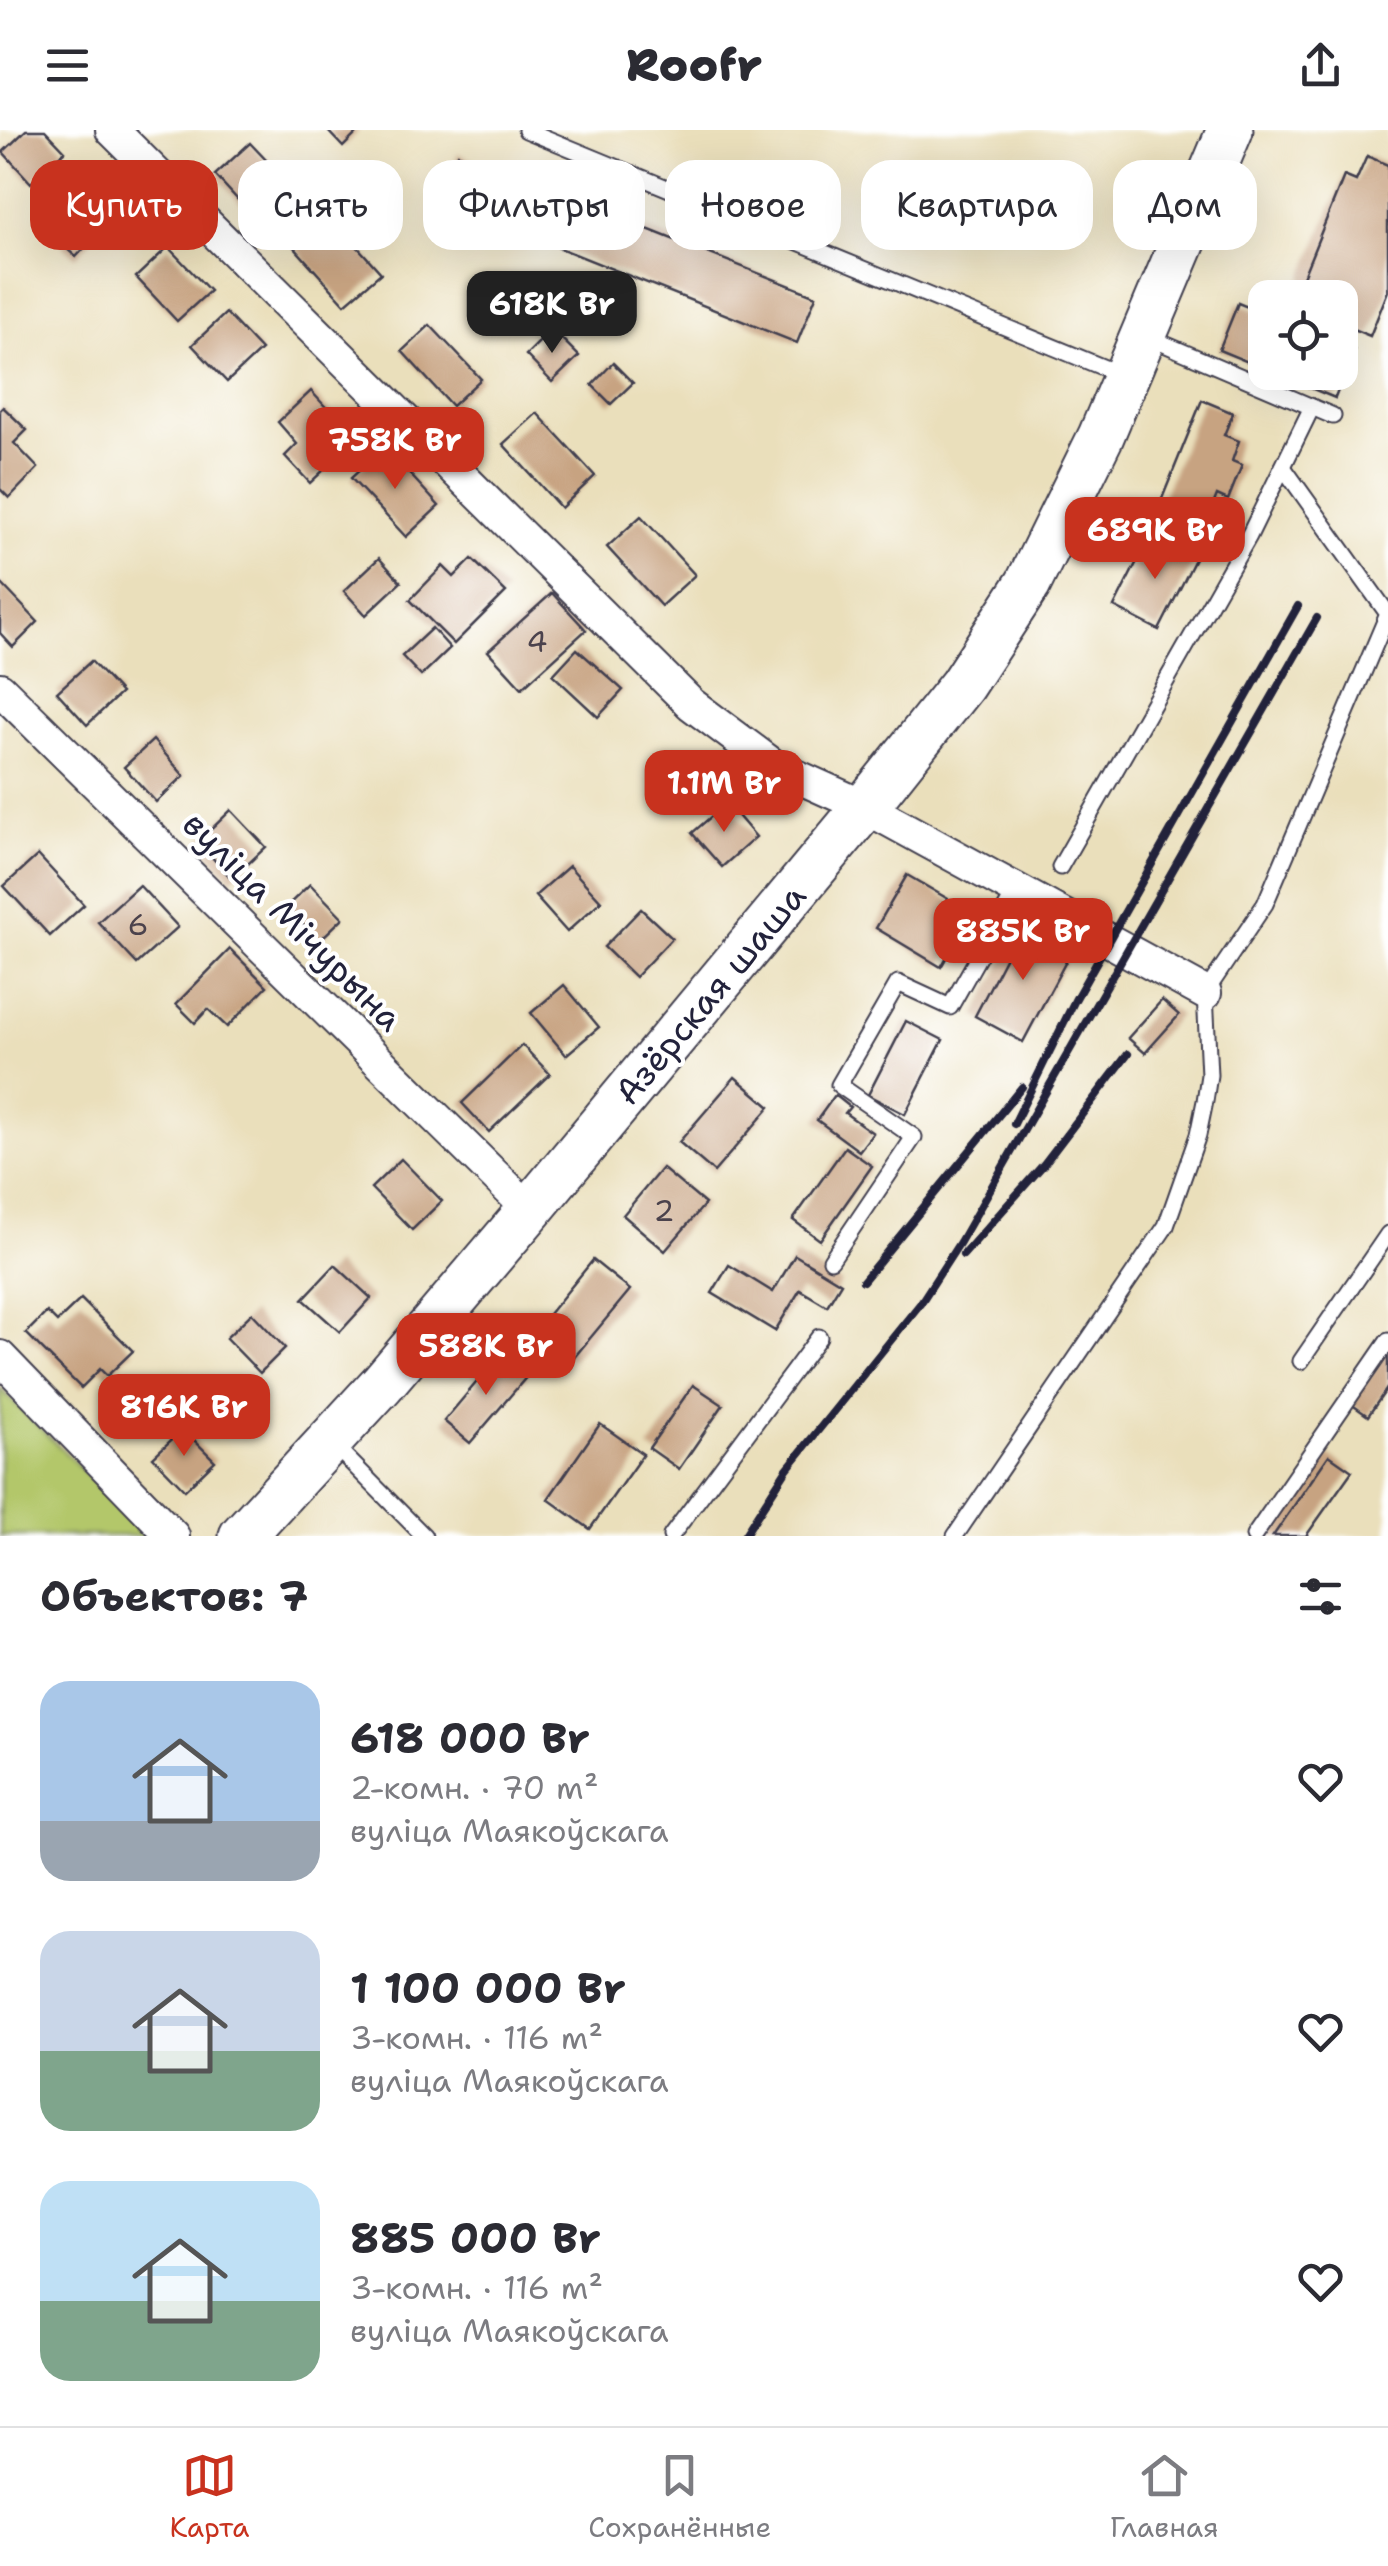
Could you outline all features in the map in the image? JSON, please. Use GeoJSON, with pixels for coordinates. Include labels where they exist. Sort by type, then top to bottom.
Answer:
{"type":"FeatureCollection","features":[{"type":"Feature","properties":{"kind":"main road","name":"Азёрская шаша"},"geometry":{"type":"LineString","coordinates":[[242,1536],[530,1210],[962,685],[1028,584],[1128,378],[1230,130]]}},
{"type":"Feature","properties":{"kind":"street"},"geometry":{"type":"LineString","coordinates":[[112,130],[691,704],[774,766],[865,807],[1205,993]]}},
{"type":"Feature","properties":{"kind":"street","name":"вуліца Мічурына"},"geometry":{"type":"LineString","coordinates":[[0,689],[530,1210]]}},
{"type":"Feature","properties":{"kind":"street"},"geometry":{"type":"LineString","coordinates":[[0,1357],[174,1536]]}},
{"type":"Feature","properties":{"kind":"lane"},"geometry":{"type":"LineString","coordinates":[[526,130],[1128,378]]}},
{"type":"Feature","properties":{"kind":"lane"},"geometry":{"type":"LineString","coordinates":[[1144,336],[1333,416]]}},
{"type":"Feature","properties":{"kind":"lane"},"geometry":{"type":"LineString","coordinates":[[1060,867],[1249,536],[1312,407]]}},
{"type":"Feature","properties":{"kind":"lane"},"geometry":{"type":"LineString","coordinates":[[955,1536],[1166,1226],[1198,1136],[1205,1101],[1209,1076],[1205,993],[1265,904],[1388,614],[1283,467]]}},
{"type":"Feature","properties":{"kind":"lane"},"geometry":{"type":"LineString","coordinates":[[831,1260],[914,1138],[839,1086],[898,984],[950,1008],[1016,892]]}},
{"type":"Feature","properties":{"kind":"lane"},"geometry":{"type":"LineString","coordinates":[[1300,1360],[1388,1234]]}},
{"type":"Feature","properties":{"kind":"lane"},"geometry":{"type":"LineString","coordinates":[[671,1536],[819,1336]]}},
{"type":"Feature","properties":{"kind":"lane"},"geometry":{"type":"LineString","coordinates":[[1254,1536],[1388,1341]]}},
{"type":"Feature","properties":{"kind":"lane"},"geometry":{"type":"LineString","coordinates":[[330,1440],[424,1536]]}},
{"type":"Feature","properties":{"kind":"green space"},"geometry":{"type":"Polygon","coordinates":[[[0,1388],[150,1536],[0,1536],[0,1388]]]}},
{"type":"Feature","properties":{"kind":"building"},"geometry":{"type":"Polygon","coordinates":[[[26,130],[45,130],[65,151],[55,160],[30,160],[30,182],[3,152],[26,130]]]}},
{"type":"Feature","properties":{"kind":"building"},"geometry":{"type":"Polygon","coordinates":[[[327,130],[360,130],[343,147],[327,130]]]}},
{"type":"Feature","properties":{"kind":"building"},"geometry":{"type":"Polygon","coordinates":[[[250,143],[266,160],[238,160],[238,200],[218,178],[218,172],[250,143]]]}},
{"type":"Feature","properties":{"kind":"building"},"geometry":{"type":"Polygon","coordinates":[[[1367,156],[1388,165],[1388,291],[1370,336],[1358,331],[1358,280],[1302,280],[1344,176],[1356,181],[1367,156]]]}},
{"type":"Feature","properties":{"kind":"building"},"geometry":{"type":"Polygon","coordinates":[[[645,228],[665,236],[665,250],[700,250],[816,296],[797,343],[565,250],[645,250],[645,228]]]}},
{"type":"Feature","properties":{"kind":"building"},"geometry":{"type":"Polygon","coordinates":[[[165,250],[171,250],[210,291],[177,321],[136,277],[165,250]]]}},
{"type":"Feature","properties":{"kind":"building"},"geometry":{"type":"Polygon","coordinates":[[[297,250],[360,250],[381,273],[345,304],[297,250]]]}},
{"type":"Feature","properties":{"kind":"building"},"geometry":{"type":"Polygon","coordinates":[[[1238,303],[1248,307],[1248,362],[1219,350],[1238,303]]]}},
{"type":"Feature","properties":{"kind":"building"},"geometry":{"type":"Polygon","coordinates":[[[226,313],[261,350],[227,382],[192,345],[226,313]]]}},
{"type":"Feature","properties":{"kind":"building"},"geometry":{"type":"Polygon","coordinates":[[[430,325],[481,379],[452,406],[402,351],[430,325]]]}},
{"type":"Feature","properties":{"kind":"building"},"geometry":{"type":"Polygon","coordinates":[[[552,329],[579,356],[552,382],[526,355],[552,329]]]}},
{"type":"Feature","properties":{"kind":"building"},"geometry":{"type":"Polygon","coordinates":[[[613,363],[633,383],[611,404],[592,385],[613,363]]]}},
{"type":"Feature","properties":{"kind":"building"},"geometry":{"type":"Polygon","coordinates":[[[1315,390],[1338,390],[1335,398],[1315,390]]]}},
{"type":"Feature","properties":{"kind":"building"},"geometry":{"type":"Polygon","coordinates":[[[311,391],[356,440],[310,483],[285,456],[297,444],[278,422],[311,391]]]}},
{"type":"Feature","properties":{"kind":"building"},"geometry":{"type":"Polygon","coordinates":[[[1202,400],[1233,413],[1224,435],[1239,441],[1232,461],[1242,465],[1228,500],[1217,495],[1201,535],[1155,516],[1202,400]]]}},
{"type":"Feature","properties":{"kind":"building"},"geometry":{"type":"Polygon","coordinates":[[[3,407],[27,430],[14,443],[38,468],[9,498],[0,489],[3,407]]]}},
{"type":"Feature","properties":{"kind":"building"},"geometry":{"type":"Polygon","coordinates":[[[537,413],[595,476],[561,508],[503,444],[537,413]]]}},
{"type":"Feature","properties":{"kind":"building"},"geometry":{"type":"Polygon","coordinates":[[[385,447],[439,506],[406,537],[351,478],[385,447]]]}},
{"type":"Feature","properties":{"kind":"building"},"geometry":{"type":"Polygon","coordinates":[[[641,516],[695,575],[661,606],[607,547],[641,516]]]}},
{"type":"Feature","properties":{"kind":"building"},"geometry":{"type":"Polygon","coordinates":[[[1151,534],[1196,557],[1159,630],[1114,607],[1151,534]]]}},
{"type":"Feature","properties":{"kind":"building"},"geometry":{"type":"Polygon","coordinates":[[[379,558],[401,582],[366,615],[344,591],[379,558]]]}},
{"type":"Feature","properties":{"kind":"building"},"geometry":{"type":"Polygon","coordinates":[[[472,559],[506,592],[454,644],[410,600],[443,566],[454,577],[472,559]]]}},
{"type":"Feature","properties":{"kind":"building"},"geometry":{"type":"Polygon","coordinates":[[[0,582],[38,622],[13,647],[0,633],[0,582]]]}},
{"type":"Feature","properties":{"kind":"building"},"geometry":{"type":"Polygon","coordinates":[[[552,593],[586,630],[522,688],[488,651],[552,593]]]}},
{"type":"Feature","properties":{"kind":"building"},"geometry":{"type":"Polygon","coordinates":[[[432,628],[450,648],[421,676],[402,656],[432,628]]]}},
{"type":"Feature","properties":{"kind":"building"},"geometry":{"type":"Polygon","coordinates":[[[577,649],[623,690],[598,717],[553,675],[577,649]]]}},
{"type":"Feature","properties":{"kind":"building"},"geometry":{"type":"Polygon","coordinates":[[[91,661],[121,693],[87,725],[57,692],[91,661]]]}},
{"type":"Feature","properties":{"kind":"building"},"geometry":{"type":"Polygon","coordinates":[[[153,740],[184,776],[156,802],[124,767],[153,740]]]}},
{"type":"Feature","properties":{"kind":"building"},"geometry":{"type":"Polygon","coordinates":[[[727,803],[756,837],[722,867],[692,833],[727,803]]]}},
{"type":"Feature","properties":{"kind":"building"},"geometry":{"type":"Polygon","coordinates":[[[231,810],[266,847],[232,879],[198,842],[231,810]]]}},
{"type":"Feature","properties":{"kind":"building"},"geometry":{"type":"Polygon","coordinates":[[[38,855],[84,905],[50,936],[4,886],[38,855]]]}},
{"type":"Feature","properties":{"kind":"building"},"geometry":{"type":"Polygon","coordinates":[[[569,866],[601,901],[567,932],[535,896],[569,866]]]}},
{"type":"Feature","properties":{"kind":"building"},"geometry":{"type":"Polygon","coordinates":[[[907,875],[972,913],[941,967],[876,928],[907,875]]]}},
{"type":"Feature","properties":{"kind":"building"},"geometry":{"type":"Polygon","coordinates":[[[310,884],[343,918],[319,941],[286,907],[310,884]]]}},
{"type":"Feature","properties":{"kind":"building"},"geometry":{"type":"Polygon","coordinates":[[[139,885],[178,927],[137,964],[98,922],[139,885]]]}},
{"type":"Feature","properties":{"kind":"building"},"geometry":{"type":"Polygon","coordinates":[[[641,909],[672,938],[635,977],[604,947],[641,909]]]}},
{"type":"Feature","properties":{"kind":"building"},"geometry":{"type":"Polygon","coordinates":[[[1023,924],[1072,950],[1023,1042],[975,1016],[1023,924]]]}},
{"type":"Feature","properties":{"kind":"building"},"geometry":{"type":"Polygon","coordinates":[[[230,949],[267,986],[227,1027],[208,1009],[195,1023],[176,1004],[230,949]]]}},
{"type":"Feature","properties":{"kind":"building"},"geometry":{"type":"Polygon","coordinates":[[[564,985],[599,1027],[566,1055],[531,1013],[564,985]]]}},
{"type":"Feature","properties":{"kind":"building"},"geometry":{"type":"Polygon","coordinates":[[[1162,1000],[1179,1015],[1145,1053],[1128,1038],[1162,1000]]]}},
{"type":"Feature","properties":{"kind":"building"},"geometry":{"type":"Polygon","coordinates":[[[906,1021],[943,1040],[905,1114],[868,1095],[906,1021]]]}},
{"type":"Feature","properties":{"kind":"building"},"geometry":{"type":"Polygon","coordinates":[[[522,1045],[550,1074],[489,1132],[462,1103],[522,1045]]]}},
{"type":"Feature","properties":{"kind":"building"},"geometry":{"type":"Polygon","coordinates":[[[735,1077],[770,1107],[714,1172],[679,1142],[735,1077]]]}},
{"type":"Feature","properties":{"kind":"building"},"geometry":{"type":"Polygon","coordinates":[[[835,1095],[850,1107],[845,1113],[873,1133],[859,1151],[817,1120],[835,1095]]]}},
{"type":"Feature","properties":{"kind":"building"},"geometry":{"type":"Polygon","coordinates":[[[845,1147],[872,1166],[820,1240],[793,1220],[845,1147]]]}},
{"type":"Feature","properties":{"kind":"building"},"geometry":{"type":"Polygon","coordinates":[[[401,1159],[442,1201],[412,1230],[371,1188],[401,1159]]]}},
{"type":"Feature","properties":{"kind":"building"},"geometry":{"type":"Polygon","coordinates":[[[662,1168],[705,1204],[665,1251],[623,1215],[662,1168]]]}},
{"type":"Feature","properties":{"kind":"building"},"geometry":{"type":"Polygon","coordinates":[[[795,1255],[841,1283],[827,1306],[800,1290],[775,1331],[712,1293],[729,1265],[773,1292],[795,1255]]]}},
{"type":"Feature","properties":{"kind":"building"},"geometry":{"type":"Polygon","coordinates":[[[593,1260],[630,1290],[572,1360],[536,1330],[593,1260]]]}},
{"type":"Feature","properties":{"kind":"building"},"geometry":{"type":"Polygon","coordinates":[[[335,1265],[371,1298],[340,1332],[303,1299],[335,1265]]]}},
{"type":"Feature","properties":{"kind":"building"},"geometry":{"type":"Polygon","coordinates":[[[81,1299],[133,1351],[107,1376],[100,1369],[81,1388],[26,1333],[47,1312],[57,1322],[81,1299]]]}},
{"type":"Feature","properties":{"kind":"building"},"geometry":{"type":"Polygon","coordinates":[[[252,1313],[285,1348],[260,1373],[226,1338],[252,1313]]]}},
{"type":"Feature","properties":{"kind":"building"},"geometry":{"type":"Polygon","coordinates":[[[1388,1350],[1388,1387],[1368,1416],[1351,1404],[1388,1350]]]}},
{"type":"Feature","properties":{"kind":"building"},"geometry":{"type":"Polygon","coordinates":[[[502,1352],[528,1375],[470,1443],[444,1421],[502,1352]]]}},
{"type":"Feature","properties":{"kind":"building"},"geometry":{"type":"Polygon","coordinates":[[[693,1385],[723,1405],[679,1469],[649,1448],[693,1385]]]}},
{"type":"Feature","properties":{"kind":"building"},"geometry":{"type":"Polygon","coordinates":[[[600,1424],[643,1454],[590,1529],[548,1499],[600,1424]]]}},
{"type":"Feature","properties":{"kind":"building"},"geometry":{"type":"Polygon","coordinates":[[[183,1429],[215,1461],[185,1490],[153,1457],[183,1429]]]}},
{"type":"Feature","properties":{"kind":"building"},"geometry":{"type":"Polygon","coordinates":[[[1329,1455],[1352,1471],[1306,1536],[1273,1536],[1329,1455]]]}},
{"type":"Feature","properties":{"kind":"railway"},"geometry":{"type":"LineString","coordinates":[[1014,1124],[1075,1000],[1298,606]]}},
{"type":"Feature","properties":{"kind":"railway"},"geometry":{"type":"LineString","coordinates":[[744,1536],[787,1469],[920,1304],[960,1242],[1317,618]]}},
{"type":"Feature","properties":{"kind":"railway"},"geometry":{"type":"LineString","coordinates":[[963,1255],[1044,1164],[1128,1054]]}},
{"type":"Feature","properties":{"kind":"railway"},"geometry":{"type":"LineString","coordinates":[[863,1281],[1022,1087]]}}]}
